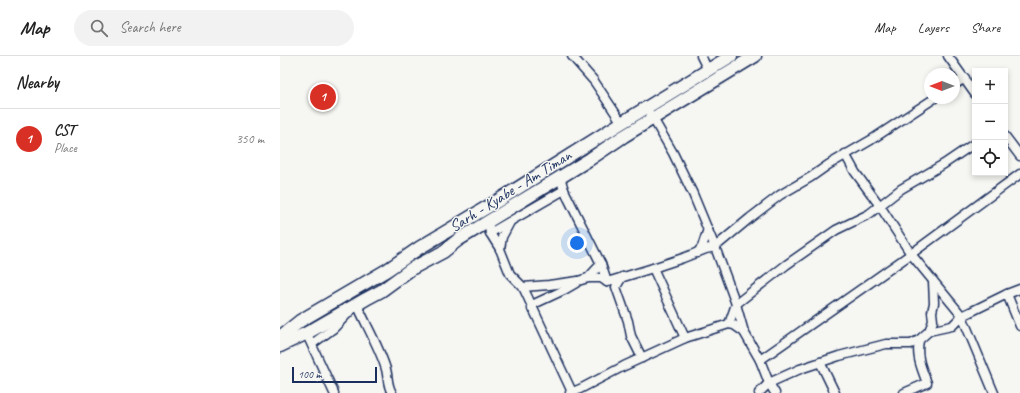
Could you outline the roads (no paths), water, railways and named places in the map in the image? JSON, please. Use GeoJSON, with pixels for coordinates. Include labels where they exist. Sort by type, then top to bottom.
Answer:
{"type":"FeatureCollection","features":[{"type":"Feature","properties":{"kind":"highway","name":"Sarh - Kyabe - Am Timan"},"geometry":{"type":"LineString","coordinates":[[280,337],[300,321],[387,270],[419,248],[731,56]]}},
{"type":"Feature","properties":{"kind":"highway","name":"Sarh - Kyabe - Am Timan"},"geometry":{"type":"LineString","coordinates":[[280,346],[309,339],[357,304],[381,291],[412,269],[443,252],[458,240],[489,227],[560,177],[755,56]]}},
{"type":"Feature","properties":{"kind":"street"},"geometry":{"type":"LineString","coordinates":[[572,56],[594,81],[622,122]]}},
{"type":"Feature","properties":{"kind":"street"},"geometry":{"type":"LineString","coordinates":[[701,56],[708,70]]}},
{"type":"Feature","properties":{"kind":"street"},"geometry":{"type":"LineString","coordinates":[[948,56],[972,89]]}},
{"type":"Feature","properties":{"kind":"street"},"geometry":{"type":"LineString","coordinates":[[960,81],[965,78]]}},
{"type":"Feature","properties":{"kind":"street"},"geometry":{"type":"LineString","coordinates":[[607,282],[715,247],[780,195],[811,177],[845,154],[871,140],[926,104]]}},
{"type":"Feature","properties":{"kind":"street"},"geometry":{"type":"LineString","coordinates":[[646,108],[673,153],[693,194],[715,247],[736,304],[744,332],[760,360],[775,393]]}},
{"type":"Feature","properties":{"kind":"street"},"geometry":{"type":"LineString","coordinates":[[1008,140],[1020,156]]}},
{"type":"Feature","properties":{"kind":"street"},"geometry":{"type":"LineString","coordinates":[[729,324],[736,304],[786,266],[836,230],[861,219],[901,189],[944,164],[972,145]]}},
{"type":"Feature","properties":{"kind":"street"},"geometry":{"type":"LineString","coordinates":[[845,154],[855,172],[880,206],[911,254],[962,316],[994,393]]}},
{"type":"Feature","properties":{"kind":"street"},"geometry":{"type":"LineString","coordinates":[[760,360],[911,254],[1020,174]]}},
{"type":"Feature","properties":{"kind":"street"},"geometry":{"type":"LineString","coordinates":[[560,177],[564,190],[601,264],[607,282]]}},
{"type":"Feature","properties":{"kind":"street"},"geometry":{"type":"LineString","coordinates":[[564,190],[511,220],[489,227],[500,248],[510,274],[523,287],[532,309],[576,392],[685,338],[729,324],[744,332]]}},
{"type":"Feature","properties":{"kind":"street"},"geometry":{"type":"LineString","coordinates":[[500,248],[502,237],[511,220]]}},
{"type":"Feature","properties":{"kind":"street"},"geometry":{"type":"LineString","coordinates":[[697,253],[702,247],[708,229]]}},
{"type":"Feature","properties":{"kind":"street"},"geometry":{"type":"LineString","coordinates":[[588,278],[601,264]]}},
{"type":"Feature","properties":{"kind":"street"},"geometry":{"type":"LineString","coordinates":[[652,268],[685,338]]}},
{"type":"Feature","properties":{"kind":"street"},"geometry":{"type":"LineString","coordinates":[[622,277],[616,287],[628,321],[631,336],[642,358]]}},
{"type":"Feature","properties":{"kind":"street"},"geometry":{"type":"LineString","coordinates":[[523,287],[578,281],[588,278],[601,278],[607,282]]}},
{"type":"Feature","properties":{"kind":"street"},"geometry":{"type":"LineString","coordinates":[[532,309],[534,304],[564,290],[578,281]]}},
{"type":"Feature","properties":{"kind":"street"},"geometry":{"type":"LineString","coordinates":[[914,347],[929,330],[932,321],[934,303],[933,281]]}},
{"type":"Feature","properties":{"kind":"street"},"geometry":{"type":"LineString","coordinates":[[929,330],[952,326],[962,316],[1020,289]]}},
{"type":"Feature","properties":{"kind":"street"},"geometry":{"type":"LineString","coordinates":[[1007,294],[1020,326]]}},
{"type":"Feature","properties":{"kind":"street"},"geometry":{"type":"LineString","coordinates":[[357,304],[376,343],[386,369],[388,386],[392,393]]}},
{"type":"Feature","properties":{"kind":"street"},"geometry":{"type":"LineString","coordinates":[[309,339],[334,393]]}},
{"type":"Feature","properties":{"kind":"street"},"geometry":{"type":"LineString","coordinates":[[759,393],[770,383],[800,369],[839,356],[886,344],[914,347]]}},
{"type":"Feature","properties":{"kind":"street"},"geometry":{"type":"LineString","coordinates":[[904,393],[927,383],[914,347]]}},
{"type":"Feature","properties":{"kind":"street"},"geometry":{"type":"LineString","coordinates":[[820,362],[835,393]]}},
{"type":"Feature","properties":{"kind":"place","name":"CST"},"geometry":{"type":"Point","coordinates":[323,97]}}]}
